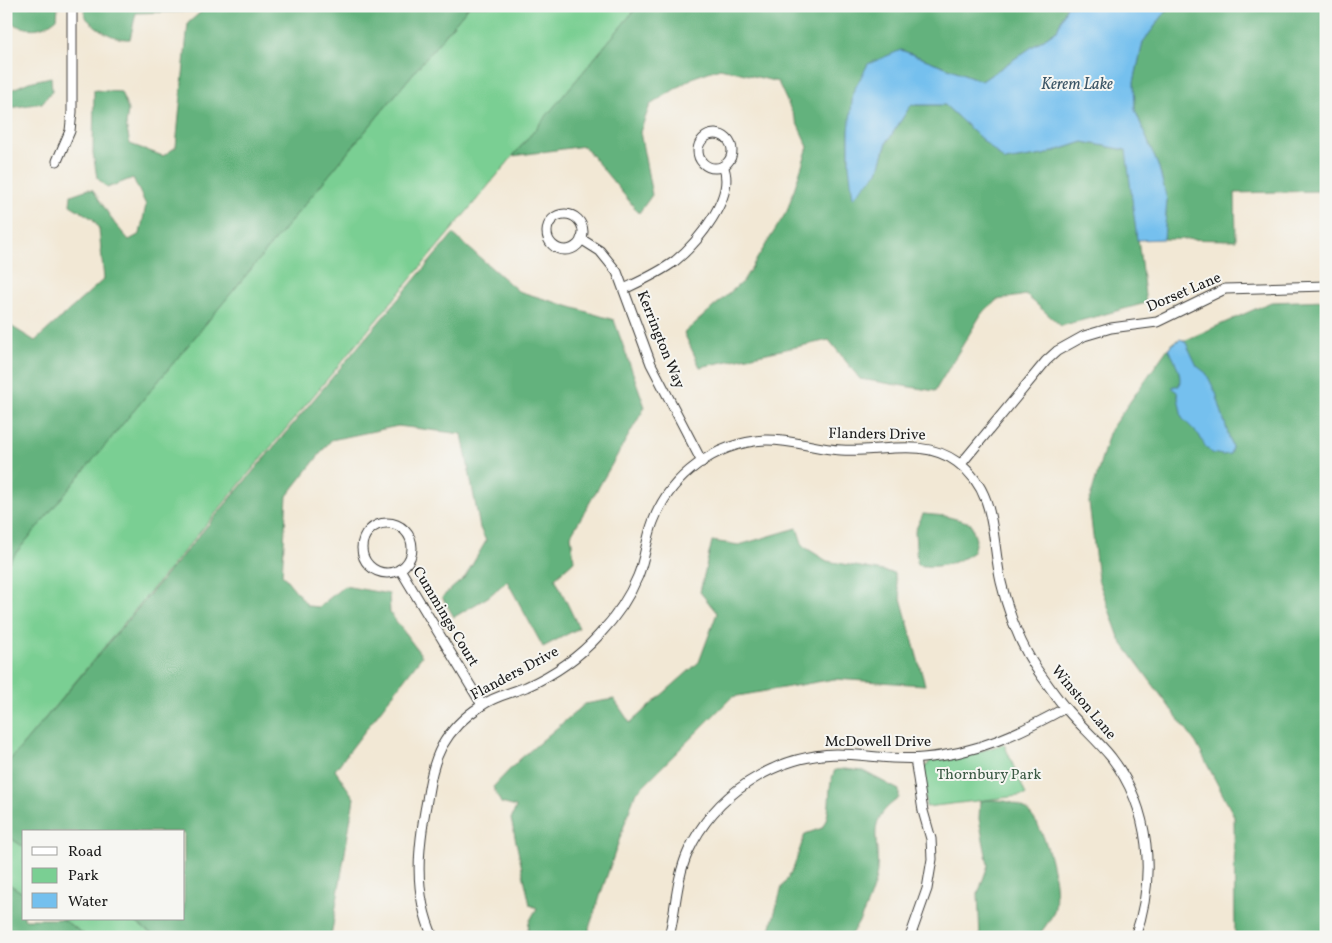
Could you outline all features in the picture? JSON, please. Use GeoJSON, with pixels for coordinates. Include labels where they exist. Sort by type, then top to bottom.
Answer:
{"type":"FeatureCollection","features":[{"type":"Feature","properties":{"kind":"street"},"geometry":{"type":"LineString","coordinates":[[57,161],[70,131],[72,112],[72,6]]}},
{"type":"Feature","properties":{"kind":"street"},"geometry":{"type":"LineString","coordinates":[[624,289],[654,275],[675,261],[703,231],[718,206],[724,189],[726,176],[723,166]]}},
{"type":"Feature","properties":{"kind":"street"},"geometry":{"type":"LineString","coordinates":[[560,214],[572,215],[580,222],[583,233],[581,239],[573,248],[561,249],[555,247],[548,238],[548,226],[555,216],[560,214]]}},
{"type":"Feature","properties":{"kind":"street","name":"Kerrington Way"},"geometry":{"type":"LineString","coordinates":[[581,239],[606,257],[617,272],[651,364],[702,462]]}},
{"type":"Feature","properties":{"kind":"street","name":"Dorset Lane"},"geometry":{"type":"LineString","coordinates":[[961,464],[1046,361],[1057,351],[1084,336],[1111,328],[1156,322],[1225,289],[1326,286]]}},
{"type":"Feature","properties":{"kind":"street","name":"Flanders Drive"},"geometry":{"type":"LineString","coordinates":[[433,937],[423,908],[418,866],[420,839],[431,777],[444,742],[460,723],[482,705],[552,673],[582,652],[603,631],[621,607],[637,578],[652,524],[662,503],[678,481],[702,462],[722,451],[740,444],[774,440],[837,450],[916,447],[936,451],[961,464]]}},
{"type":"Feature","properties":{"kind":"street","name":"Winston Lane"},"geometry":{"type":"LineString","coordinates":[[961,464],[976,481],[990,510],[1001,582],[1019,637],[1038,672],[1065,708],[1111,758],[1122,774],[1140,816],[1147,848],[1148,882],[1143,911],[1135,937]]}},
{"type":"Feature","properties":{"kind":"street","name":"Cummings Court"},"geometry":{"type":"LineString","coordinates":[[388,523],[403,528],[408,534],[412,550],[406,564],[400,569],[392,572],[375,570],[364,558],[363,541],[373,527],[388,523]]}},
{"type":"Feature","properties":{"kind":"street","name":"Cummings Court"},"geometry":{"type":"LineString","coordinates":[[400,569],[482,705]]}},
{"type":"Feature","properties":{"kind":"street","name":"McDowell Drive"},"geometry":{"type":"LineString","coordinates":[[669,937],[677,888],[687,853],[709,818],[734,792],[762,773],[798,760],[835,754],[915,759],[950,754],[1004,740],[1065,708]]}},
{"type":"Feature","properties":{"kind":"street"},"geometry":{"type":"LineString","coordinates":[[910,937],[927,888],[932,858],[931,839],[920,797],[915,759]]}},
{"type":"Feature","properties":{"kind":"green space"},"geometry":{"type":"Polygon","coordinates":[[[6,6],[58,6],[57,18],[38,28],[20,27],[6,22],[6,6]]]}},
{"type":"Feature","properties":{"kind":"green space"},"geometry":{"type":"Polygon","coordinates":[[[84,6],[469,6],[6,565],[6,323],[35,341],[104,279],[99,229],[93,219],[70,205],[71,195],[88,189],[93,190],[115,224],[129,240],[140,234],[146,205],[133,178],[107,188],[97,178],[93,153],[94,90],[121,92],[128,110],[126,125],[130,144],[163,156],[176,147],[188,23],[202,11],[136,13],[130,39],[124,39],[111,36],[95,26],[85,17],[84,6]]]}},
{"type":"Feature","properties":{"kind":"green space"},"geometry":{"type":"Polygon","coordinates":[[[469,6],[638,6],[6,765],[6,565],[469,6]]]}},
{"type":"Feature","properties":{"kind":"green space"},"geometry":{"type":"Polygon","coordinates":[[[638,6],[1067,6],[1057,30],[982,81],[901,50],[849,131],[849,164],[878,172],[887,142],[911,105],[945,105],[1005,161],[1043,155],[1083,142],[1127,150],[1146,303],[1061,326],[1026,295],[997,300],[982,313],[935,391],[860,379],[829,340],[700,367],[684,333],[743,281],[787,211],[808,147],[778,82],[720,68],[694,77],[650,105],[640,132],[652,195],[639,213],[584,146],[513,156],[638,6]]]}},
{"type":"Feature","properties":{"kind":"green space"},"geometry":{"type":"Polygon","coordinates":[[[1170,6],[1326,6],[1326,197],[1321,191],[1235,193],[1236,240],[1164,239],[1167,200],[1159,168],[1135,110],[1134,82],[1143,42],[1170,6]]]}},
{"type":"Feature","properties":{"kind":"green space"},"geometry":{"type":"Polygon","coordinates":[[[51,77],[52,91],[42,103],[16,107],[6,111],[6,92],[29,82],[51,77]]]}},
{"type":"Feature","properties":{"kind":"green space"},"geometry":{"type":"Polygon","coordinates":[[[453,234],[518,291],[614,320],[645,407],[571,535],[574,561],[555,578],[579,628],[543,647],[507,581],[488,597],[454,617],[442,597],[465,577],[486,541],[480,528],[462,434],[398,426],[331,440],[287,496],[282,574],[308,606],[319,607],[344,586],[389,594],[390,613],[422,656],[335,770],[354,798],[331,937],[156,937],[132,920],[185,920],[185,830],[22,830],[22,846],[6,835],[6,765],[453,234]]]}},
{"type":"Feature","properties":{"kind":"green space"},"geometry":{"type":"Polygon","coordinates":[[[1326,300],[1326,937],[1235,937],[1234,816],[1196,743],[1120,640],[1098,579],[1089,502],[1110,430],[1168,348],[1177,340],[1186,340],[1271,302],[1326,300]]]}},
{"type":"Feature","properties":{"kind":"green space"},"geometry":{"type":"Polygon","coordinates":[[[923,514],[945,516],[971,523],[976,540],[973,552],[960,560],[939,566],[917,565],[915,531],[923,514]]]}},
{"type":"Feature","properties":{"kind":"green space"},"geometry":{"type":"Polygon","coordinates":[[[797,528],[803,546],[827,561],[894,573],[925,685],[834,679],[732,697],[635,794],[589,928],[590,937],[527,937],[529,922],[537,908],[530,905],[511,819],[516,807],[501,803],[493,787],[519,760],[585,704],[614,699],[630,723],[699,662],[717,613],[700,592],[712,541],[739,545],[797,528]]]}},
{"type":"Feature","properties":{"kind":"green space","name":"Thornbury Park"},"geometry":{"type":"Polygon","coordinates":[[[1004,744],[1026,795],[926,807],[922,772],[930,761],[978,752],[1004,744]]]}},
{"type":"Feature","properties":{"kind":"green space"},"geometry":{"type":"Polygon","coordinates":[[[835,770],[863,771],[899,790],[899,798],[888,807],[877,823],[876,877],[871,896],[862,916],[848,937],[768,937],[782,887],[793,869],[805,834],[822,828],[828,814],[832,777],[835,770]]]}},
{"type":"Feature","properties":{"kind":"green space"},"geometry":{"type":"Polygon","coordinates":[[[980,801],[1007,801],[1025,809],[1039,827],[1045,840],[1053,869],[1056,896],[1054,911],[1038,937],[980,937],[978,894],[988,865],[979,819],[980,801]]]}},
{"type":"Feature","properties":{"kind":"green space"},"geometry":{"type":"Polygon","coordinates":[[[6,835],[22,846],[22,893],[6,882],[6,835]]]}},
{"type":"Feature","properties":{"kind":"green space"},"geometry":{"type":"Polygon","coordinates":[[[6,882],[22,893],[22,920],[63,920],[88,937],[6,937],[6,882]]]}},
{"type":"Feature","properties":{"kind":"green space"},"geometry":{"type":"Polygon","coordinates":[[[63,920],[132,920],[156,937],[88,937],[63,920]]]}},
{"type":"Feature","properties":{"kind":"water","name":"Kerem Lake"},"geometry":{"type":"Polygon","coordinates":[[[1067,6],[1170,6],[1143,42],[1134,82],[1135,110],[1159,168],[1167,200],[1164,239],[1137,240],[1126,150],[1083,142],[1043,155],[1005,161],[945,105],[911,105],[887,142],[878,172],[853,198],[849,165],[849,131],[853,92],[868,64],[901,50],[982,81],[1057,30],[1067,6]]]}},
{"type":"Feature","properties":{"kind":"water"},"geometry":{"type":"Polygon","coordinates":[[[1180,339],[1185,341],[1197,366],[1206,373],[1216,393],[1232,447],[1230,454],[1212,453],[1205,446],[1199,435],[1182,418],[1177,392],[1173,389],[1173,386],[1179,386],[1179,372],[1168,348],[1180,339]]]}}]}
